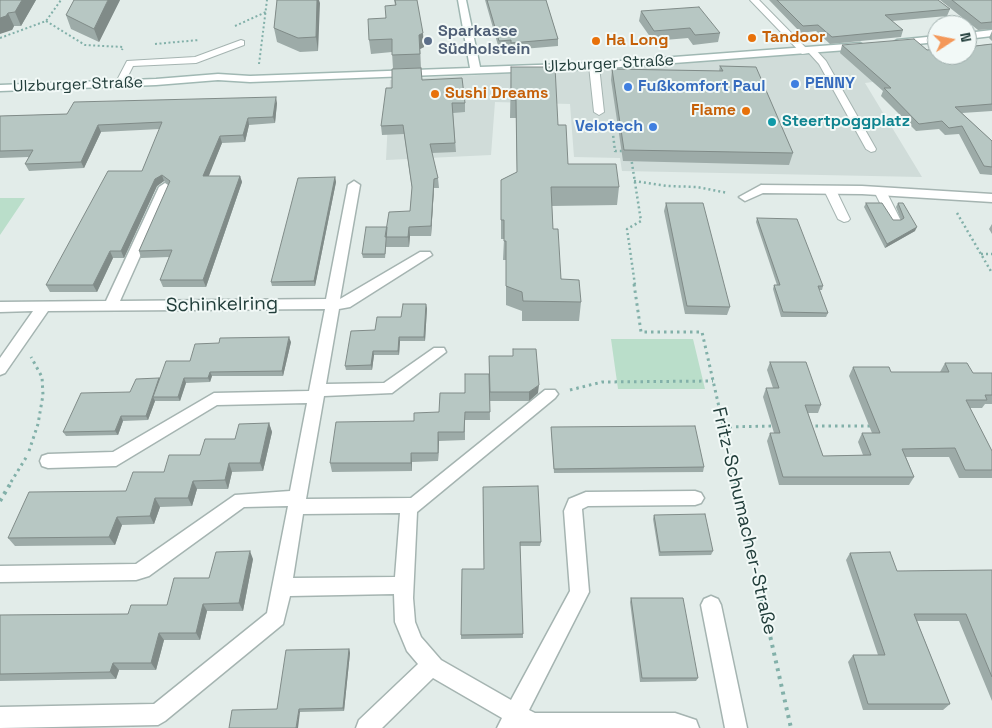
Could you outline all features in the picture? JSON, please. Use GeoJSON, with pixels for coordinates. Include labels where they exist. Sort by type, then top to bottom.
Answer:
{"type":"FeatureCollection","features":[{"type":"Feature","properties":{"kind":"street"},"geometry":{"type":"LineString","coordinates":[[462,0],[476,71]]}},
{"type":"Feature","properties":{"kind":"street"},"geometry":{"type":"LineString","coordinates":[[977,35],[992,34]]}},
{"type":"Feature","properties":{"kind":"street"},"geometry":{"type":"LineString","coordinates":[[886,44],[927,40]]}},
{"type":"Feature","properties":{"kind":"street","name":"Ulzburger Straße"},"geometry":{"type":"LineString","coordinates":[[0,88],[156,82],[186,85],[250,78],[594,66],[868,46]]}},
{"type":"Feature","properties":{"kind":"street"},"geometry":{"type":"LineString","coordinates":[[0,718],[158,714],[274,621],[278,612],[283,587],[354,185]]}},
{"type":"Feature","properties":{"kind":"street"},"geometry":{"type":"LineString","coordinates":[[111,306],[165,187]]}},
{"type":"Feature","properties":{"kind":"street"},"geometry":{"type":"LineString","coordinates":[[746,197],[761,189],[880,191],[992,198]]}},
{"type":"Feature","properties":{"kind":"street","name":"Schinkelring"},"geometry":{"type":"LineString","coordinates":[[0,307],[345,304],[424,254]]}},
{"type":"Feature","properties":{"kind":"street"},"geometry":{"type":"LineString","coordinates":[[0,369],[44,307]]}},
{"type":"Feature","properties":{"kind":"street"},"geometry":{"type":"LineString","coordinates":[[48,460],[116,459],[216,398],[317,394],[387,388],[439,352]]}},
{"type":"Feature","properties":{"kind":"street"},"geometry":{"type":"LineString","coordinates":[[0,574],[136,572],[142,570],[241,500],[415,505],[550,394]]}},
{"type":"Feature","properties":{"kind":"street"},"geometry":{"type":"LineString","coordinates":[[512,721],[580,592],[573,511],[575,504],[586,499],[695,498]]}},
{"type":"Feature","properties":{"kind":"street"},"geometry":{"type":"LineString","coordinates":[[409,505],[403,610],[408,633],[421,654],[432,665],[512,721],[542,726],[675,724],[688,728]]}},
{"type":"Feature","properties":{"kind":"street"},"geometry":{"type":"LineString","coordinates":[[283,587],[404,586]]}},
{"type":"Feature","properties":{"kind":"street"},"geometry":{"type":"LineString","coordinates":[[710,604],[736,728]]}},
{"type":"Feature","properties":{"kind":"street"},"geometry":{"type":"LineString","coordinates":[[367,728],[432,665]]}},
{"type":"Feature","properties":{"kind":"lane"},"geometry":{"type":"LineString","coordinates":[[754,0],[823,63],[870,149]]}},
{"type":"Feature","properties":{"kind":"lane"},"geometry":{"type":"LineString","coordinates":[[120,84],[130,63],[196,60],[241,43]]}},
{"type":"Feature","properties":{"kind":"lane"},"geometry":{"type":"LineString","coordinates":[[594,66],[599,112]]}},
{"type":"Feature","properties":{"kind":"lane"},"geometry":{"type":"LineString","coordinates":[[830,190],[844,219]]}},
{"type":"Feature","properties":{"kind":"lane"},"geometry":{"type":"LineString","coordinates":[[880,191],[895,221]]}},
{"type":"Feature","properties":{"kind":"path"},"geometry":{"type":"LineString","coordinates":[[0,38],[46,21],[61,0]]}},
{"type":"Feature","properties":{"kind":"path"},"geometry":{"type":"LineString","coordinates":[[258,69],[267,0]]}},
{"type":"Feature","properties":{"kind":"path"},"geometry":{"type":"LineString","coordinates":[[233,27],[266,12]]}},
{"type":"Feature","properties":{"kind":"path"},"geometry":{"type":"LineString","coordinates":[[46,21],[86,44],[123,47],[120,54]]}},
{"type":"Feature","properties":{"kind":"path"},"geometry":{"type":"LineString","coordinates":[[152,44],[208,39]]}},
{"type":"Feature","properties":{"kind":"path"},"geometry":{"type":"LineString","coordinates":[[612,116],[615,151],[630,151],[634,181],[667,186],[697,187],[746,197]]}},
{"type":"Feature","properties":{"kind":"path","name":"Fritz-Schumacher-Straße"},"geometry":{"type":"LineString","coordinates":[[634,181],[641,221],[627,229],[641,332],[702,332],[791,728]]}},
{"type":"Feature","properties":{"kind":"path"},"geometry":{"type":"LineString","coordinates":[[946,195],[992,273]]}},
{"type":"Feature","properties":{"kind":"path"},"geometry":{"type":"LineString","coordinates":[[981,254],[992,254]]}},
{"type":"Feature","properties":{"kind":"path"},"geometry":{"type":"LineString","coordinates":[[0,501],[26,457],[38,424],[43,395],[40,370],[20,341]]}},
{"type":"Feature","properties":{"kind":"path"},"geometry":{"type":"LineString","coordinates":[[550,394],[560,394],[582,385],[602,382],[713,381]]}},
{"type":"Feature","properties":{"kind":"path"},"geometry":{"type":"LineString","coordinates":[[723,427],[782,426]]}},
{"type":"Feature","properties":{"kind":"path"},"geometry":{"type":"LineString","coordinates":[[802,426],[880,426]]}},
{"type":"Feature","properties":{"kind":"shaded area"},"geometry":{"type":"Polygon","coordinates":[[[908,41],[903,78],[865,83],[922,177],[622,171],[620,158],[574,157],[570,104],[495,102],[491,155],[386,160],[390,80],[625,67],[637,63],[908,41]]]}},
{"type":"Feature","properties":{"kind":"green space"},"geometry":{"type":"Polygon","coordinates":[[[0,198],[25,198],[0,235],[0,198]]]}},
{"type":"Feature","properties":{"kind":"green space"},"geometry":{"type":"Polygon","coordinates":[[[611,339],[693,339],[705,389],[618,389],[611,339]]]}},
{"type":"Feature","properties":{"kind":"building"},"geometry":{"type":"Polygon","coordinates":[[[0,0],[22,0],[15,12],[8,13],[0,18],[0,0]]]}},
{"type":"Feature","properties":{"kind":"building"},"geometry":{"type":"Polygon","coordinates":[[[74,0],[108,0],[94,29],[66,15],[74,0]]]}},
{"type":"Feature","properties":{"kind":"building"},"geometry":{"type":"Polygon","coordinates":[[[277,0],[317,0],[316,37],[298,38],[274,28],[277,0]]]}},
{"type":"Feature","properties":{"kind":"building"},"geometry":{"type":"Polygon","coordinates":[[[395,0],[417,0],[423,33],[419,35],[420,54],[392,55],[392,39],[369,40],[368,19],[386,18],[385,6],[396,5],[395,0]]]}},
{"type":"Feature","properties":{"kind":"building"},"geometry":{"type":"Polygon","coordinates":[[[487,0],[546,0],[558,39],[511,43],[511,40],[499,41],[487,0]]]}},
{"type":"Feature","properties":{"kind":"building"},"geometry":{"type":"Polygon","coordinates":[[[777,0],[938,0],[950,9],[885,15],[903,30],[832,37],[818,25],[803,26],[777,0]]]}},
{"type":"Feature","properties":{"kind":"building"},"geometry":{"type":"Polygon","coordinates":[[[952,0],[992,0],[992,22],[981,23],[977,20],[977,15],[971,15],[952,0]]]}},
{"type":"Feature","properties":{"kind":"building"},"geometry":{"type":"Polygon","coordinates":[[[699,7],[720,33],[695,35],[690,28],[654,31],[641,11],[699,7]]]}},
{"type":"Feature","properties":{"kind":"building"},"geometry":{"type":"Polygon","coordinates":[[[914,39],[927,50],[927,65],[977,65],[977,46],[992,44],[992,104],[955,107],[992,141],[992,167],[984,166],[962,126],[949,128],[942,121],[919,124],[884,88],[891,88],[842,45],[914,39]]]}},
{"type":"Feature","properties":{"kind":"building"},"geometry":{"type":"Polygon","coordinates":[[[720,66],[756,67],[793,153],[624,150],[612,69],[723,71],[720,66]]]}},
{"type":"Feature","properties":{"kind":"building"},"geometry":{"type":"Polygon","coordinates":[[[511,67],[555,67],[558,125],[566,125],[568,164],[616,164],[619,187],[551,187],[553,229],[558,229],[561,279],[579,280],[581,302],[523,301],[522,292],[506,286],[506,241],[504,241],[504,220],[501,220],[501,180],[517,172],[516,100],[511,100],[511,67]]]}},
{"type":"Feature","properties":{"kind":"building"},"geometry":{"type":"Polygon","coordinates":[[[421,68],[422,80],[462,78],[465,103],[452,103],[455,143],[430,144],[438,178],[434,179],[431,226],[409,227],[408,237],[385,237],[389,212],[410,211],[412,187],[403,125],[381,126],[386,88],[392,88],[392,69],[421,68]]]}},
{"type":"Feature","properties":{"kind":"building"},"geometry":{"type":"Polygon","coordinates":[[[276,97],[273,117],[248,118],[243,135],[220,136],[203,176],[240,176],[203,280],[160,280],[172,250],[139,251],[170,181],[162,175],[155,179],[121,251],[110,251],[93,285],[46,285],[108,171],[142,171],[162,122],[98,125],[81,162],[25,164],[33,150],[0,151],[0,116],[67,114],[74,102],[276,97]]]}},
{"type":"Feature","properties":{"kind":"building"},"geometry":{"type":"Polygon","coordinates":[[[335,177],[314,281],[271,282],[298,178],[335,177]]]}},
{"type":"Feature","properties":{"kind":"building"},"geometry":{"type":"Polygon","coordinates":[[[666,203],[703,203],[730,307],[687,306],[666,203]]]}},
{"type":"Feature","properties":{"kind":"building"},"geometry":{"type":"Polygon","coordinates":[[[866,203],[882,203],[893,220],[901,220],[904,218],[898,203],[903,203],[917,227],[887,244],[866,203]]]}},
{"type":"Feature","properties":{"kind":"building"},"geometry":{"type":"Polygon","coordinates":[[[757,218],[797,219],[823,286],[818,286],[828,313],[783,312],[774,285],[780,285],[757,218]]]}},
{"type":"Feature","properties":{"kind":"building"},"geometry":{"type":"Polygon","coordinates":[[[366,227],[387,227],[385,254],[362,254],[366,227]]]}},
{"type":"Feature","properties":{"kind":"building"},"geometry":{"type":"Polygon","coordinates":[[[403,304],[426,304],[424,337],[399,337],[398,351],[373,351],[371,365],[345,366],[351,331],[375,330],[377,317],[401,317],[403,304]]]}},
{"type":"Feature","properties":{"kind":"building"},"geometry":{"type":"Polygon","coordinates":[[[289,337],[282,371],[210,372],[208,378],[184,378],[178,397],[153,397],[166,361],[190,361],[195,344],[219,343],[220,338],[289,337]]]}},
{"type":"Feature","properties":{"kind":"building"},"geometry":{"type":"Polygon","coordinates":[[[513,349],[536,349],[539,385],[529,392],[490,392],[489,356],[513,356],[513,349]]]}},
{"type":"Feature","properties":{"kind":"building"},"geometry":{"type":"Polygon","coordinates":[[[770,362],[806,362],[821,405],[805,405],[823,456],[871,455],[862,433],[880,433],[853,367],[889,367],[891,372],[949,372],[945,363],[967,363],[973,373],[992,373],[992,395],[985,395],[987,400],[966,400],[992,451],[992,470],[965,470],[955,448],[902,449],[914,477],[783,477],[770,433],[780,433],[766,388],[779,388],[770,362]]]}},
{"type":"Feature","properties":{"kind":"building"},"geometry":{"type":"Polygon","coordinates":[[[465,374],[489,374],[490,412],[465,412],[464,432],[438,432],[438,453],[411,453],[411,463],[330,463],[336,422],[414,421],[414,413],[439,412],[440,393],[465,393],[465,374]]]}},
{"type":"Feature","properties":{"kind":"building"},"geometry":{"type":"Polygon","coordinates":[[[159,378],[146,416],[121,416],[115,431],[63,432],[81,393],[130,392],[136,379],[159,378]]]}},
{"type":"Feature","properties":{"kind":"building"},"geometry":{"type":"Polygon","coordinates":[[[269,423],[260,463],[229,463],[225,480],[193,481],[188,498],[155,498],[150,516],[117,517],[109,537],[8,538],[29,492],[126,491],[133,472],[164,472],[169,455],[200,455],[205,439],[235,439],[239,424],[269,423]]]}},
{"type":"Feature","properties":{"kind":"building"},"geometry":{"type":"Polygon","coordinates":[[[695,426],[704,467],[554,469],[551,427],[695,426]]]}},
{"type":"Feature","properties":{"kind":"building"},"geometry":{"type":"Polygon","coordinates":[[[538,486],[541,542],[520,542],[523,634],[461,635],[462,569],[484,569],[483,487],[538,486]]]}},
{"type":"Feature","properties":{"kind":"building"},"geometry":{"type":"Polygon","coordinates":[[[705,514],[713,551],[660,552],[654,515],[705,514]]]}},
{"type":"Feature","properties":{"kind":"building"},"geometry":{"type":"Polygon","coordinates":[[[250,551],[239,603],[203,604],[196,633],[159,633],[151,663],[113,663],[110,672],[0,674],[0,615],[128,614],[131,605],[167,605],[174,578],[209,578],[216,552],[250,551]]]}},
{"type":"Feature","properties":{"kind":"building"},"geometry":{"type":"Polygon","coordinates":[[[890,552],[897,571],[992,570],[992,677],[966,614],[914,614],[950,704],[868,704],[853,655],[885,655],[850,553],[890,552]]]}},
{"type":"Feature","properties":{"kind":"building"},"geometry":{"type":"Polygon","coordinates":[[[631,598],[683,598],[698,678],[642,678],[631,598]]]}},
{"type":"Feature","properties":{"kind":"building"},"geometry":{"type":"Polygon","coordinates":[[[349,649],[343,708],[299,709],[296,728],[229,728],[232,710],[277,709],[286,650],[349,649]]]}},
{"type":"Feature","properties":{"kind":"place","name":"Tandoor"},"geometry":{"type":"Point","coordinates":[752,38]}},
{"type":"Feature","properties":{"kind":"place","name":"Sparkasse Südholstein"},"geometry":{"type":"Point","coordinates":[428,41]}},
{"type":"Feature","properties":{"kind":"place","name":"Ha Long"},"geometry":{"type":"Point","coordinates":[596,41]}},
{"type":"Feature","properties":{"kind":"place","name":"PENNY"},"geometry":{"type":"Point","coordinates":[795,84]}},
{"type":"Feature","properties":{"kind":"place","name":"Fußkomfort Paul"},"geometry":{"type":"Point","coordinates":[628,87]}},
{"type":"Feature","properties":{"kind":"place","name":"Sushi Dreams"},"geometry":{"type":"Point","coordinates":[435,94]}},
{"type":"Feature","properties":{"kind":"place","name":"Flame"},"geometry":{"type":"Point","coordinates":[746,111]}},
{"type":"Feature","properties":{"kind":"place","name":"Steertpoggplatz"},"geometry":{"type":"Point","coordinates":[772,122]}},
{"type":"Feature","properties":{"kind":"place","name":"Velotech"},"geometry":{"type":"Point","coordinates":[653,127]}}]}
